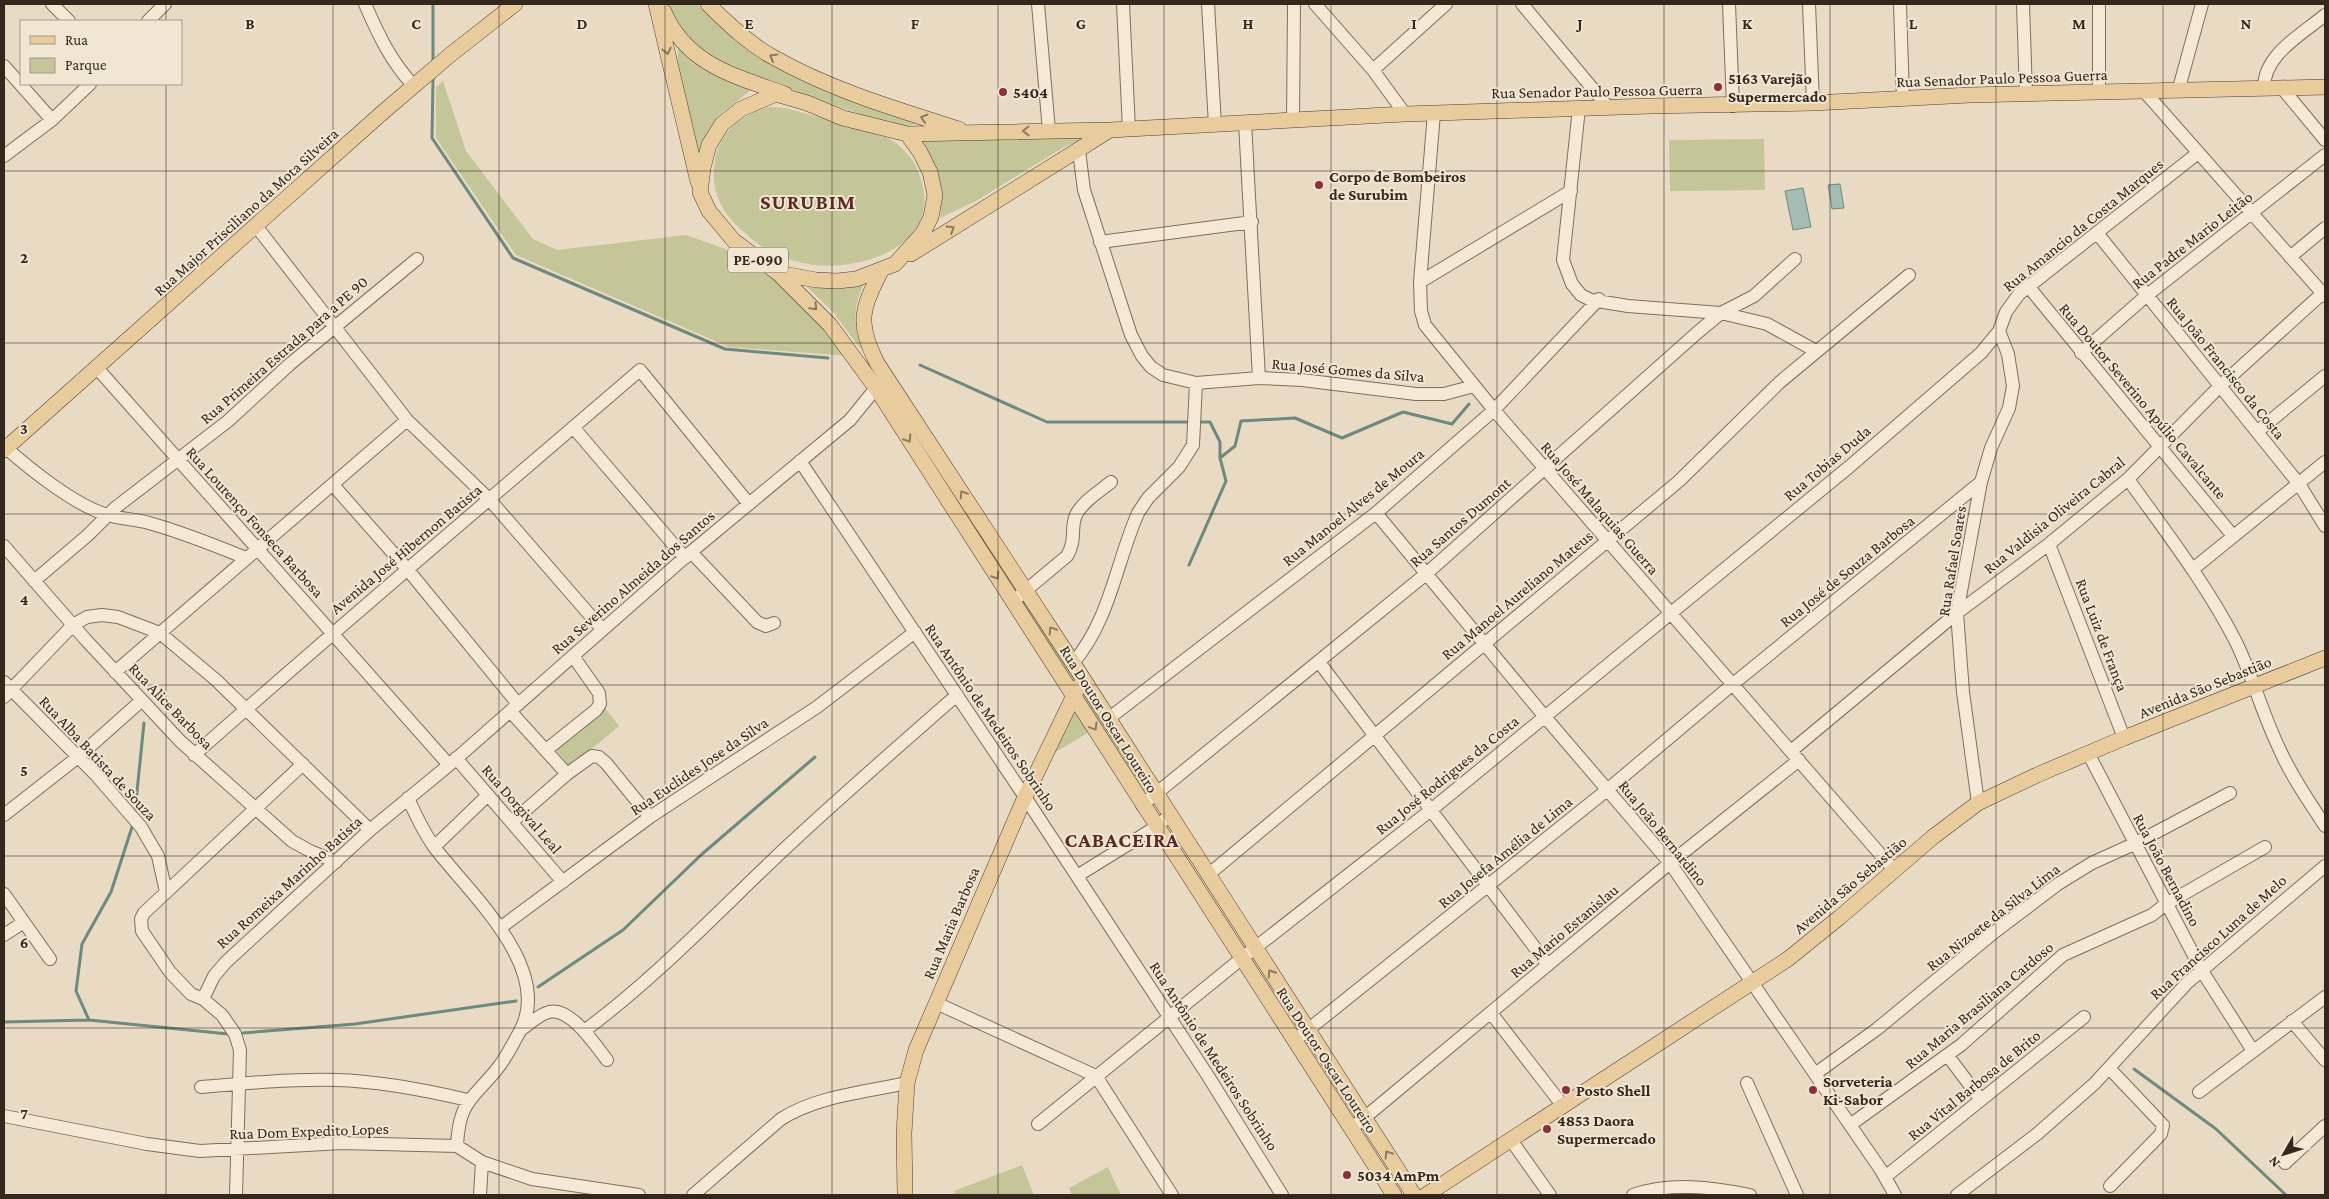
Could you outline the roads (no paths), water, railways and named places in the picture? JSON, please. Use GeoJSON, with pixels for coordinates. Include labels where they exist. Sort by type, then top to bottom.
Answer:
{"type":"FeatureCollection","features":[{"type":"Feature","properties":{"kind":"main road","name":"Rua Major Prisciliano da Mota Silveira"},"geometry":{"type":"LineString","coordinates":[[5,449],[418,82],[515,4]]}},
{"type":"Feature","properties":{"kind":"main road","name":"PE-090"},"geometry":{"type":"LineString","coordinates":[[656,4],[700,192],[708,211],[722,229],[750,254],[778,273],[816,280],[837,281],[856,279],[888,266],[1079,151],[1110,130]]}},
{"type":"Feature","properties":{"kind":"main road"},"geometry":{"type":"LineString","coordinates":[[660,4],[676,35],[700,59],[731,74],[807,102],[843,118],[907,134],[1110,130]]}},
{"type":"Feature","properties":{"kind":"main road"},"geometry":{"type":"LineString","coordinates":[[708,4],[728,24],[772,57],[873,102],[970,132]]}},
{"type":"Feature","properties":{"kind":"main road","name":"Rua Senador Paulo Pessoa Guerra"},"geometry":{"type":"LineString","coordinates":[[1110,130],[1405,114],[1608,107],[1733,106],[2144,91],[2179,88],[2264,89],[2325,87]]}},
{"type":"Feature","properties":{"kind":"main road"},"geometry":{"type":"LineString","coordinates":[[700,192],[703,168],[709,145],[722,124],[741,108],[776,94],[807,102]]}},
{"type":"Feature","properties":{"kind":"main road","name":"PE-090"},"geometry":{"type":"LineString","coordinates":[[888,266],[926,229],[931,217],[935,194],[930,172],[920,152],[907,134]]}},
{"type":"Feature","properties":{"kind":"main road","name":"Rua Doutor Oscar Loureiro"},"geometry":{"type":"LineString","coordinates":[[888,266],[864,306],[866,342],[877,363],[1073,663],[1414,1195]]}},
{"type":"Feature","properties":{"kind":"main road","name":"Rua Doutor Oscar Loureiro"},"geometry":{"type":"LineString","coordinates":[[778,273],[830,325],[876,388],[1012,602],[1074,693],[1156,827],[1394,1195]]}},
{"type":"Feature","properties":{"kind":"main road","name":"Avenida São Sebastião"},"geometry":{"type":"LineString","coordinates":[[1426,1195],[1788,959],[1894,870],[1978,803],[2088,753],[2325,658]]}},
{"type":"Feature","properties":{"kind":"main road","name":"Rua Maria Barbosa"},"geometry":{"type":"LineString","coordinates":[[906,1195],[904,1133],[907,1083],[916,1050],[1025,797],[1082,679]]}},
{"type":"Feature","properties":{"kind":"street"},"geometry":{"type":"LineString","coordinates":[[52,4],[67,20]]}},
{"type":"Feature","properties":{"kind":"street"},"geometry":{"type":"LineString","coordinates":[[149,20],[164,4]]}},
{"type":"Feature","properties":{"kind":"street"},"geometry":{"type":"LineString","coordinates":[[365,4],[379,38],[396,64],[418,82]]}},
{"type":"Feature","properties":{"kind":"street"},"geometry":{"type":"LineString","coordinates":[[1038,4],[1049,131]]}},
{"type":"Feature","properties":{"kind":"street"},"geometry":{"type":"LineString","coordinates":[[1123,4],[1130,129]]}},
{"type":"Feature","properties":{"kind":"street"},"geometry":{"type":"LineString","coordinates":[[1208,4],[1215,124]]}},
{"type":"Feature","properties":{"kind":"street"},"geometry":{"type":"LineString","coordinates":[[1293,120],[1294,4]]}},
{"type":"Feature","properties":{"kind":"street"},"geometry":{"type":"LineString","coordinates":[[1315,4],[1373,70],[1405,114]]}},
{"type":"Feature","properties":{"kind":"street"},"geometry":{"type":"LineString","coordinates":[[1522,4],[1608,107]]}},
{"type":"Feature","properties":{"kind":"street"},"geometry":{"type":"LineString","coordinates":[[1729,4],[1733,106]]}},
{"type":"Feature","properties":{"kind":"street"},"geometry":{"type":"LineString","coordinates":[[1809,4],[1813,103]]}},
{"type":"Feature","properties":{"kind":"street"},"geometry":{"type":"LineString","coordinates":[[1900,4],[1903,100]]}},
{"type":"Feature","properties":{"kind":"street"},"geometry":{"type":"LineString","coordinates":[[2023,4],[2026,94]]}},
{"type":"Feature","properties":{"kind":"street"},"geometry":{"type":"LineString","coordinates":[[2099,4],[2099,92]]}},
{"type":"Feature","properties":{"kind":"street"},"geometry":{"type":"LineString","coordinates":[[2179,88],[2202,4]]}},
{"type":"Feature","properties":{"kind":"street"},"geometry":{"type":"LineString","coordinates":[[1373,70],[1440,6]]}},
{"type":"Feature","properties":{"kind":"street"},"geometry":{"type":"LineString","coordinates":[[2264,89],[2264,77],[2269,64],[2279,53],[2325,15]]}},
{"type":"Feature","properties":{"kind":"street"},"geometry":{"type":"LineString","coordinates":[[4,66],[20,84]]}},
{"type":"Feature","properties":{"kind":"street"},"geometry":{"type":"LineString","coordinates":[[21,85],[52,120]]}},
{"type":"Feature","properties":{"kind":"street"},"geometry":{"type":"LineString","coordinates":[[4,156],[52,120],[89,85]]}},
{"type":"Feature","properties":{"kind":"street"},"geometry":{"type":"LineString","coordinates":[[2282,88],[2325,140]]}},
{"type":"Feature","properties":{"kind":"street"},"geometry":{"type":"LineString","coordinates":[[2144,91],[2251,214],[2324,293]]}},
{"type":"Feature","properties":{"kind":"street"},"geometry":{"type":"LineString","coordinates":[[1579,108],[1563,260],[1572,284],[1581,295],[1591,300],[1599,299],[1660,310],[1721,313],[1767,324],[1816,351]]}},
{"type":"Feature","properties":{"kind":"street","name":"Rua José Malaquias Guerra"},"geometry":{"type":"LineString","coordinates":[[1434,113],[1420,282],[1420,311],[1425,325],[1494,410],[1894,870]]}},
{"type":"Feature","properties":{"kind":"street"},"geometry":{"type":"LineString","coordinates":[[1245,123],[1252,222],[1259,378]]}},
{"type":"Feature","properties":{"kind":"street","name":"Rua José Gomes da Silva"},"geometry":{"type":"LineString","coordinates":[[1079,151],[1084,190],[1131,335],[1142,356],[1163,375],[1196,383],[1259,378],[1302,380],[1416,394],[1444,394],[1474,386]]}},
{"type":"Feature","properties":{"kind":"street","name":"Rua Amancio da Costa Marques"},"geometry":{"type":"LineString","coordinates":[[1999,331],[2011,303],[2028,286],[2198,152]]}},
{"type":"Feature","properties":{"kind":"street","name":"Rua Padre Mario Leitão"},"geometry":{"type":"LineString","coordinates":[[2081,353],[2146,296],[2325,155]]}},
{"type":"Feature","properties":{"kind":"street"},"geometry":{"type":"LineString","coordinates":[[1420,282],[1571,191]]}},
{"type":"Feature","properties":{"kind":"street"},"geometry":{"type":"LineString","coordinates":[[1100,242],[1252,222]]}},
{"type":"Feature","properties":{"kind":"street"},"geometry":{"type":"LineString","coordinates":[[256,226],[407,420],[490,500],[602,630]]}},
{"type":"Feature","properties":{"kind":"street"},"geometry":{"type":"LineString","coordinates":[[2290,257],[2325,228]]}},
{"type":"Feature","properties":{"kind":"street","name":"Rua João Francisco da Costa"},"geometry":{"type":"LineString","coordinates":[[2096,233],[2258,431],[2299,484],[2325,526]]}},
{"type":"Feature","properties":{"kind":"street","name":"Rua Primeira Estrada para a PE 90"},"geometry":{"type":"LineString","coordinates":[[34,581],[108,515],[177,459],[228,421],[335,327],[417,259]]}},
{"type":"Feature","properties":{"kind":"street","name":"Rua Santos Dumont"},"geometry":{"type":"LineString","coordinates":[[1142,804],[1426,574],[1672,354],[1721,313],[1754,296],[1795,259]]}},
{"type":"Feature","properties":{"kind":"street","name":"Rua Manoel Aureliano Mateus"},"geometry":{"type":"LineString","coordinates":[[1208,876],[1679,480],[1780,382],[1909,275]]}},
{"type":"Feature","properties":{"kind":"street","name":"Rua Doutor Severino Apúlio Cavalcante"},"geometry":{"type":"LineString","coordinates":[[2028,286],[2081,353],[2233,536]]}},
{"type":"Feature","properties":{"kind":"street","name":"Rua Valdisia Oliveira Cabral"},"geometry":{"type":"LineString","coordinates":[[1795,756],[1957,613],[2049,544],[2128,479],[2220,386],[2324,293]]}},
{"type":"Feature","properties":{"kind":"street","name":"Rua Manoel Alves de Moura"},"geometry":{"type":"LineString","coordinates":[[1108,719],[1376,513],[1494,410],[1599,299]]}},
{"type":"Feature","properties":{"kind":"street","name":"Rua Rafael Soares"},"geometry":{"type":"LineString","coordinates":[[1978,803],[1963,692],[1957,613],[1981,482],[1991,448],[2009,408],[2012,386],[2008,354],[1999,331]]}},
{"type":"Feature","properties":{"kind":"street","name":"Rua Tobias Duda"},"geometry":{"type":"LineString","coordinates":[[1670,612],[1849,467],[1981,353],[1999,331]]}},
{"type":"Feature","properties":{"kind":"street","name":"Rua Lourenço Fonseca Barbosa"},"geometry":{"type":"LineString","coordinates":[[97,368],[332,633],[453,761]]}},
{"type":"Feature","properties":{"kind":"street","name":"Avenida José Hibernon Batista"},"geometry":{"type":"LineString","coordinates":[[194,755],[332,633],[640,370],[749,504]]}},
{"type":"Feature","properties":{"kind":"street"},"geometry":{"type":"LineString","coordinates":[[2258,431],[2325,376]]}},
{"type":"Feature","properties":{"kind":"street"},"geometry":{"type":"LineString","coordinates":[[1073,663],[1093,637],[1099,624],[1138,513],[1148,498],[1179,467],[1193,445],[1196,383]]}},
{"type":"Feature","properties":{"kind":"street","name":"Rua Severino Almeida dos Santos"},"geometry":{"type":"LineString","coordinates":[[408,798],[453,761],[688,555],[850,420],[876,388]]}},
{"type":"Feature","properties":{"kind":"street"},"geometry":{"type":"LineString","coordinates":[[116,672],[407,420]]}},
{"type":"Feature","properties":{"kind":"street"},"geometry":{"type":"LineString","coordinates":[[573,427],[688,555],[757,622],[766,626],[774,623]]}},
{"type":"Feature","properties":{"kind":"street"},"geometry":{"type":"LineString","coordinates":[[5,449],[84,504],[108,515],[150,523],[246,558]]}},
{"type":"Feature","properties":{"kind":"street","name":"Rua Antônio de Medeiros Sobrinho"},"geometry":{"type":"LineString","coordinates":[[800,461],[1077,876],[1282,1195]]}},
{"type":"Feature","properties":{"kind":"street"},"geometry":{"type":"LineString","coordinates":[[2193,569],[2325,462]]}},
{"type":"Feature","properties":{"kind":"street"},"geometry":{"type":"LineString","coordinates":[[2128,479],[2193,569],[2233,637],[2245,660],[2253,687],[2279,750],[2325,826]]}},
{"type":"Feature","properties":{"kind":"street"},"geometry":{"type":"LineString","coordinates":[[1012,602],[1067,556],[1073,546],[1076,516],[1080,509],[1110,482]]}},
{"type":"Feature","properties":{"kind":"street","name":"Rua José de Souza Barbosa"},"geometry":{"type":"LineString","coordinates":[[1733,684],[1981,482]]}},
{"type":"Feature","properties":{"kind":"street"},"geometry":{"type":"LineString","coordinates":[[333,485],[408,570],[546,750],[567,774]]}},
{"type":"Feature","properties":{"kind":"street","name":"Rua João Bernardino"},"geometry":{"type":"LineString","coordinates":[[1376,513],[1486,643],[1545,717],[1670,863],[1850,1125],[1895,1195]]}},
{"type":"Feature","properties":{"kind":"street","name":"Rua Luiz de França"},"geometry":{"type":"LineString","coordinates":[[2049,544],[2124,738]]}},
{"type":"Feature","properties":{"kind":"street","name":"Rua Alice Barbosa"},"geometry":{"type":"LineString","coordinates":[[4,546],[141,701],[194,755],[292,840],[336,862]]}},
{"type":"Feature","properties":{"kind":"street","name":"Rua José Rodrigues da Costa"},"geometry":{"type":"LineString","coordinates":[[1038,1124],[1242,959],[1431,810],[1670,612]]}},
{"type":"Feature","properties":{"kind":"street"},"geometry":{"type":"LineString","coordinates":[[6,690],[73,625],[87,617],[102,615],[118,617],[160,633],[216,680],[370,830]]}},
{"type":"Feature","properties":{"kind":"street","name":"Rua Euclides Jose da Silva"},"geometry":{"type":"LineString","coordinates":[[500,928],[650,817],[817,707],[915,632]]}},
{"type":"Feature","properties":{"kind":"street"},"geometry":{"type":"LineString","coordinates":[[546,750],[596,710],[600,704],[599,693],[572,656]]}},
{"type":"Feature","properties":{"kind":"street"},"geometry":{"type":"LineString","coordinates":[[1319,662],[1548,965]]}},
{"type":"Feature","properties":{"kind":"street","name":"Rua Josefa Amélia de Lima"},"geometry":{"type":"LineString","coordinates":[[1294,1041],[1607,790],[1733,684]]}},
{"type":"Feature","properties":{"kind":"street","name":"Rua Alba Batista de Souza"},"geometry":{"type":"LineString","coordinates":[[6,690],[78,757],[118,799],[151,841],[162,870],[166,892]]}},
{"type":"Feature","properties":{"kind":"street"},"geometry":{"type":"LineString","coordinates":[[584,1030],[620,1004],[793,841],[957,695]]}},
{"type":"Feature","properties":{"kind":"street"},"geometry":{"type":"LineString","coordinates":[[4,815],[78,757],[141,701]]}},
{"type":"Feature","properties":{"kind":"street","name":"Rua João Bernadino"},"geometry":{"type":"LineString","coordinates":[[2088,753],[2202,971],[2253,1051]]}},
{"type":"Feature","properties":{"kind":"street"},"geometry":{"type":"LineString","coordinates":[[512,822],[585,759],[592,756],[599,757],[606,763],[650,817]]}},
{"type":"Feature","properties":{"kind":"street","name":"Rua Mario Estanislau"},"geometry":{"type":"LineString","coordinates":[[1351,1128],[1492,1013],[1795,756]]}},
{"type":"Feature","properties":{"kind":"street","name":"Rua Dorgival Leal"},"geometry":{"type":"LineString","coordinates":[[453,761],[512,822],[563,882]]}},
{"type":"Feature","properties":{"kind":"street"},"geometry":{"type":"LineString","coordinates":[[236,1195],[240,1050],[229,1024],[203,999],[191,994],[170,972],[142,931],[141,919],[144,913],[254,808],[304,764]]}},
{"type":"Feature","properties":{"kind":"street","name":"Rua Nizoete da Silva Lima"},"geometry":{"type":"LineString","coordinates":[[1815,1074],[1877,1029],[1992,934],[2052,889],[2092,863],[2134,844],[2230,793]]}},
{"type":"Feature","properties":{"kind":"street"},"geometry":{"type":"LineString","coordinates":[[434,847],[488,796]]}},
{"type":"Feature","properties":{"kind":"street"},"geometry":{"type":"LineString","coordinates":[[408,798],[419,822],[434,847],[500,928],[524,972],[529,992],[528,1012],[522,1029],[497,1069],[468,1100],[458,1125],[457,1146],[482,1162],[532,1179],[639,1195]]}},
{"type":"Feature","properties":{"kind":"street","name":"Rua Romeixa Marinho Batista"},"geometry":{"type":"LineString","coordinates":[[203,999],[214,976],[226,962],[370,830],[408,798]]}},
{"type":"Feature","properties":{"kind":"street"},"geometry":{"type":"LineString","coordinates":[[1077,876],[1156,827],[1170,815]]}},
{"type":"Feature","properties":{"kind":"street","name":"Rua Maria Brasiliana Cardoso"},"geometry":{"type":"LineString","coordinates":[[1850,1125],[1948,1056],[2064,955],[2152,915],[2166,904],[2265,847]]}},
{"type":"Feature","properties":{"kind":"street","name":"Rua Francisco Luna de Melo"},"geometry":{"type":"LineString","coordinates":[[1957,1195],[2037,1134],[2110,1069],[2170,999],[2325,866]]}},
{"type":"Feature","properties":{"kind":"street"},"geometry":{"type":"LineString","coordinates":[[4,894],[50,960]]}},
{"type":"Feature","properties":{"kind":"street"},"geometry":{"type":"LineString","coordinates":[[4,935],[24,922]]}},
{"type":"Feature","properties":{"kind":"street"},"geometry":{"type":"LineString","coordinates":[[2199,1092],[2325,997]]}},
{"type":"Feature","properties":{"kind":"street"},"geometry":{"type":"LineString","coordinates":[[936,1003],[1096,1076],[1172,1195]]}},
{"type":"Feature","properties":{"kind":"street"},"geometry":{"type":"LineString","coordinates":[[522,1029],[547,1012],[555,1011],[565,1014],[584,1030],[607,1060]]}},
{"type":"Feature","properties":{"kind":"street"},"geometry":{"type":"LineString","coordinates":[[1492,1013],[1563,1106]]}},
{"type":"Feature","properties":{"kind":"street","name":"Rua Vital Barbosa de Brito"},"geometry":{"type":"LineString","coordinates":[[1885,1177],[2084,1017]]}},
{"type":"Feature","properties":{"kind":"street"},"geometry":{"type":"LineString","coordinates":[[2292,1022],[2325,1060]]}},
{"type":"Feature","properties":{"kind":"street"},"geometry":{"type":"LineString","coordinates":[[1948,1056],[1981,1100]]}},
{"type":"Feature","properties":{"kind":"street"},"geometry":{"type":"LineString","coordinates":[[2110,1069],[2162,1125],[2161,1134],[2110,1186]]}},
{"type":"Feature","properties":{"kind":"street"},"geometry":{"type":"LineString","coordinates":[[202,1087],[337,1080],[420,1089],[468,1100]]}},
{"type":"Feature","properties":{"kind":"street"},"geometry":{"type":"LineString","coordinates":[[693,1195],[781,1119],[794,1111],[820,1102],[907,1083]]}},
{"type":"Feature","properties":{"kind":"street"},"geometry":{"type":"LineString","coordinates":[[1747,1083],[1797,1195]]}},
{"type":"Feature","properties":{"kind":"street","name":"Rua Dom Expedito Lopes"},"geometry":{"type":"LineString","coordinates":[[4,1116],[164,1147],[200,1151],[342,1143],[457,1146]]}},
{"type":"Feature","properties":{"kind":"street"},"geometry":{"type":"LineString","coordinates":[[2285,1163],[2325,1126]]}},
{"type":"Feature","properties":{"kind":"street"},"geometry":{"type":"LineString","coordinates":[[1511,1140],[1550,1195]]}},
{"type":"Feature","properties":{"kind":"street"},"geometry":{"type":"LineString","coordinates":[[480,1195],[482,1162]]}},
{"type":"Feature","properties":{"kind":"street"},"geometry":{"type":"LineString","coordinates":[[1633,1195],[1648,1190],[1674,1187],[1705,1188],[1750,1195]]}},
{"type":"Feature","properties":{"kind":"water"},"geometry":{"type":"Polygon","coordinates":[[[1840,184],[1844,208],[1832,209],[1828,185],[1840,184]]]}},
{"type":"Feature","properties":{"kind":"water"},"geometry":{"type":"Polygon","coordinates":[[[1803,188],[1811,227],[1793,230],[1785,191],[1803,188]]]}},
{"type":"Feature","properties":{"kind":"waterway"},"geometry":{"type":"LineString","coordinates":[[433,4],[433,64]]}},
{"type":"Feature","properties":{"kind":"waterway"},"geometry":{"type":"LineString","coordinates":[[433,78],[432,138],[513,258],[725,349],[828,358]]}},
{"type":"Feature","properties":{"kind":"waterway"},"geometry":{"type":"LineString","coordinates":[[920,365],[1047,422],[1191,422]]}},
{"type":"Feature","properties":{"kind":"waterway"},"geometry":{"type":"LineString","coordinates":[[1197,422],[1210,422],[1220,442],[1220,458],[1235,446],[1241,421],[1295,418],[1342,438],[1403,412],[1452,424],[1469,404]]}},
{"type":"Feature","properties":{"kind":"waterway"},"geometry":{"type":"LineString","coordinates":[[1189,565],[1226,481],[1220,458]]}},
{"type":"Feature","properties":{"kind":"waterway"},"geometry":{"type":"LineString","coordinates":[[135,811],[144,723]]}},
{"type":"Feature","properties":{"kind":"waterway"},"geometry":{"type":"LineString","coordinates":[[538,987],[623,930],[701,855],[815,757]]}},
{"type":"Feature","properties":{"kind":"waterway"},"geometry":{"type":"LineString","coordinates":[[89,1020],[76,991],[82,944],[111,892],[133,824]]}},
{"type":"Feature","properties":{"kind":"waterway"},"geometry":{"type":"LineString","coordinates":[[243,1033],[355,1024],[516,1001]]}},
{"type":"Feature","properties":{"kind":"waterway"},"geometry":{"type":"LineString","coordinates":[[4,1022],[89,1020],[228,1034]]}},
{"type":"Feature","properties":{"kind":"waterway"},"geometry":{"type":"LineString","coordinates":[[2134,1069],[2216,1129],[2286,1195]]}},
{"type":"Feature","properties":{"kind":"place","name":"5163 Varejão Supermercado"},"geometry":{"type":"Point","coordinates":[1718,87]}},
{"type":"Feature","properties":{"kind":"place","name":"5404"},"geometry":{"type":"Point","coordinates":[1003,92]}},
{"type":"Feature","properties":{"kind":"place","name":"Corpo de Bombeiros de Surubim"},"geometry":{"type":"Point","coordinates":[1319,185]}},
{"type":"Feature","properties":{"kind":"place","name":"Posto Shell"},"geometry":{"type":"Point","coordinates":[1566,1090]}},
{"type":"Feature","properties":{"kind":"place","name":"Sorveteria Ki-Sabor"},"geometry":{"type":"Point","coordinates":[1813,1090]}},
{"type":"Feature","properties":{"kind":"place","name":"4853 Daora Supermercado"},"geometry":{"type":"Point","coordinates":[1547,1129]}},
{"type":"Feature","properties":{"kind":"place","name":"5034 AmPm"},"geometry":{"type":"Point","coordinates":[1347,1175]}},
{"type":"Feature","properties":{"kind":"district","name":"SURUBIM"},"geometry":{"type":"Point","coordinates":[808,202]}},
{"type":"Feature","properties":{"kind":"district","name":"CABACEIRA"},"geometry":{"type":"Point","coordinates":[1122,840]}}]}
